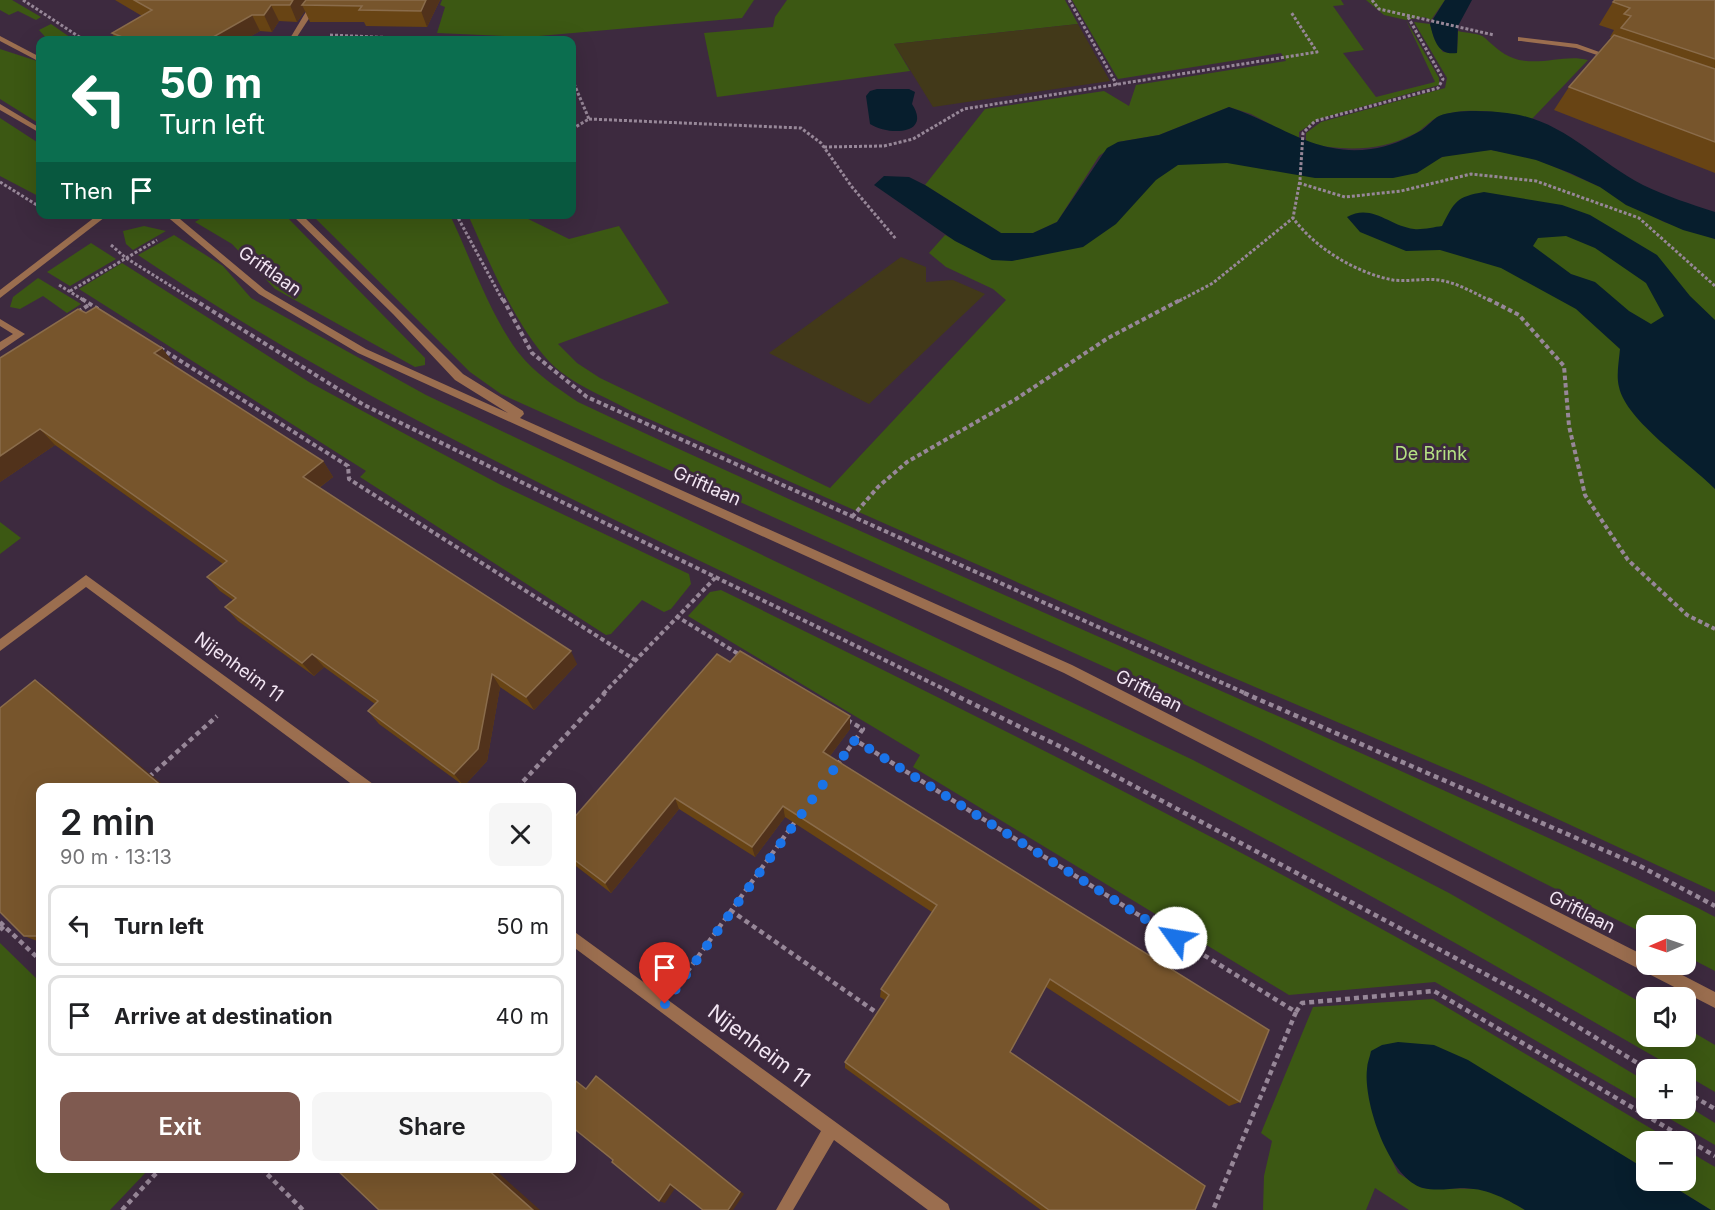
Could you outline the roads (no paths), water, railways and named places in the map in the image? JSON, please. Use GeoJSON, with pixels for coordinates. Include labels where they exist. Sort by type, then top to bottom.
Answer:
{"type":"FeatureCollection","features":[{"type":"Feature","properties":{"kind":"street"},"geometry":{"type":"LineString","coordinates":[[295,36],[317,0]]}},
{"type":"Feature","properties":{"kind":"street"},"geometry":{"type":"LineString","coordinates":[[0,38],[36,58]]}},
{"type":"Feature","properties":{"kind":"street"},"geometry":{"type":"LineString","coordinates":[[1521,39],[1577,46],[1621,61]]}},
{"type":"Feature","properties":{"kind":"street"},"geometry":{"type":"LineString","coordinates":[[0,106],[36,128]]}},
{"type":"Feature","properties":{"kind":"street"},"geometry":{"type":"LineString","coordinates":[[0,295],[99,219]]}},
{"type":"Feature","properties":{"kind":"street","name":"Griftlaan"},"geometry":{"type":"LineString","coordinates":[[174,219],[262,292],[362,351],[1068,669],[1715,1000]]}},
{"type":"Feature","properties":{"kind":"street","name":"Griftlaan"},"geometry":{"type":"LineString","coordinates":[[300,219],[459,377],[555,437]]}},
{"type":"Feature","properties":{"kind":"street"},"geometry":{"type":"LineString","coordinates":[[0,322],[20,334],[0,347]]}},
{"type":"Feature","properties":{"kind":"street","name":"Nijenheim 11"},"geometry":{"type":"LineString","coordinates":[[0,646],[86,580],[361,783]]}},
{"type":"Feature","properties":{"kind":"street","name":"Nijenheim 11"},"geometry":{"type":"LineString","coordinates":[[576,940],[942,1210]]}},
{"type":"Feature","properties":{"kind":"street"},"geometry":{"type":"LineString","coordinates":[[784,1210],[832,1128]]}},
{"type":"Feature","properties":{"kind":"water"},"geometry":{"type":"Polygon","coordinates":[[[1445,0],[1472,0],[1458,26],[1457,53],[1445,52],[1438,46],[1430,24],[1445,0]]]}},
{"type":"Feature","properties":{"kind":"water"},"geometry":{"type":"Polygon","coordinates":[[[909,89],[915,92],[912,104],[917,114],[917,122],[913,127],[897,131],[878,128],[870,124],[866,96],[870,91],[909,89]]]}},
{"type":"Feature","properties":{"kind":"water"},"geometry":{"type":"Polygon","coordinates":[[[1229,107],[1315,143],[1351,150],[1377,148],[1397,142],[1422,130],[1439,116],[1447,114],[1482,111],[1527,117],[1562,132],[1643,185],[1715,212],[1715,239],[1683,230],[1626,205],[1600,187],[1570,173],[1536,160],[1491,150],[1442,157],[1417,173],[1393,178],[1315,178],[1227,163],[1178,165],[1156,180],[1116,224],[1083,247],[1012,261],[992,260],[955,241],[874,185],[884,176],[909,177],[1001,233],[1033,233],[1057,222],[1107,148],[1118,142],[1159,135],[1229,107]]]}},
{"type":"Feature","properties":{"kind":"water"},"geometry":{"type":"Polygon","coordinates":[[[1484,192],[1562,205],[1590,215],[1657,255],[1690,296],[1715,320],[1715,489],[1646,428],[1634,414],[1624,400],[1618,383],[1620,349],[1576,309],[1501,268],[1440,250],[1406,251],[1360,232],[1347,217],[1356,213],[1373,214],[1414,229],[1442,226],[1457,201],[1484,192]],[[1566,236],[1538,238],[1533,246],[1571,274],[1595,282],[1629,311],[1651,324],[1664,316],[1646,283],[1595,248],[1566,236]]]}},
{"type":"Feature","properties":{"kind":"water"},"geometry":{"type":"Polygon","coordinates":[[[1398,1042],[1434,1045],[1468,1060],[1636,1163],[1636,1191],[1680,1191],[1711,1210],[1525,1210],[1502,1197],[1486,1192],[1469,1188],[1428,1189],[1411,1182],[1389,1155],[1369,1100],[1367,1067],[1371,1051],[1382,1045],[1398,1042]]]}},
{"type":"Feature","properties":{"kind":"park label","name":"De Brink"},"geometry":{"type":"Point","coordinates":[1431,454]}}]}
